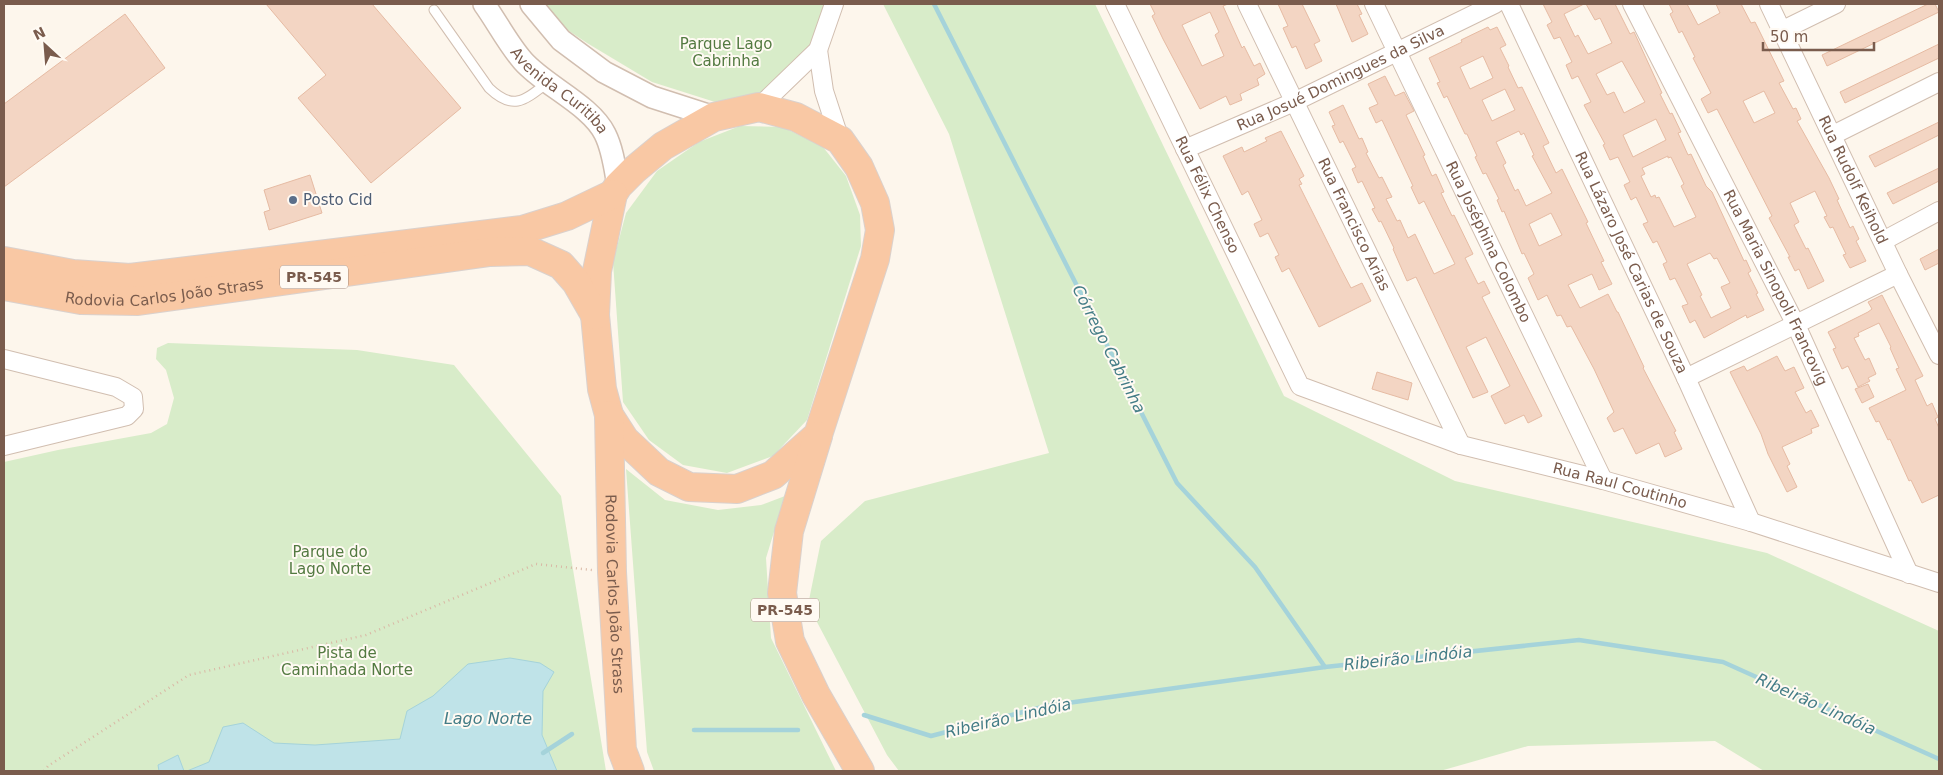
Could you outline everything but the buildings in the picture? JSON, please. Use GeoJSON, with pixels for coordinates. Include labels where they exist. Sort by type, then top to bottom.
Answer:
{"type":"FeatureCollection","features":[{"type":"Feature","properties":{"kind":"highway"},"geometry":{"type":"LineString","coordinates":[[759,107],[796,117],[840,140],[858,167],[874,203],[880,230],[875,259],[818,435],[774,475],[737,489],[689,487],[659,472],[625,440],[609,415],[602,389],[595,315],[598,271],[616,190],[634,170],[663,146],[714,117],[759,107]]}},
{"type":"Feature","properties":{"kind":"highway","name":"Rodovia Carlos João Strass"},"geometry":{"type":"LineString","coordinates":[[4,260],[73,274],[130,278],[522,230],[567,216],[616,190]]}},
{"type":"Feature","properties":{"kind":"highway","name":"Rodovia Carlos João Strass"},"geometry":{"type":"LineString","coordinates":[[4,286],[81,300],[138,301],[490,252],[530,251],[561,265],[576,282],[595,315]]}},
{"type":"Feature","properties":{"kind":"highway","name":"Rodovia Carlos João Strass"},"geometry":{"type":"LineString","coordinates":[[609,415],[612,572],[625,764]]}},
{"type":"Feature","properties":{"kind":"highway","name":"PR-545"},"geometry":{"type":"LineString","coordinates":[[818,435],[788,531],[782,593],[790,641],[816,695],[855,764]]}},
{"type":"Feature","properties":{"kind":"street","name":"Avenida Curitiba"},"geometry":{"type":"LineString","coordinates":[[484,4],[523,61],[548,83],[590,114],[605,134],[612,158],[616,190]]}},
{"type":"Feature","properties":{"kind":"street"},"geometry":{"type":"LineString","coordinates":[[531,4],[560,40],[604,72],[652,97],[714,117]]}},
{"type":"Feature","properties":{"kind":"street"},"geometry":{"type":"LineString","coordinates":[[759,107],[818,50],[834,4]]}},
{"type":"Feature","properties":{"kind":"street","name":"Rua Félix Chenso"},"geometry":{"type":"LineString","coordinates":[[1115,4],[1300,386]]}},
{"type":"Feature","properties":{"kind":"street","name":"Rua Francisco Arias"},"geometry":{"type":"LineString","coordinates":[[1247,4],[1461,445]]}},
{"type":"Feature","properties":{"kind":"street","name":"Rua Joséphina Colombo"},"geometry":{"type":"LineString","coordinates":[[1374,4],[1603,480]]}},
{"type":"Feature","properties":{"kind":"street","name":"Rua Josué Domingues da Silva"},"geometry":{"type":"LineString","coordinates":[[1185,149],[1294,102],[1495,4]]}},
{"type":"Feature","properties":{"kind":"street","name":"Rua Lázaro José Carias de Souza"},"geometry":{"type":"LineString","coordinates":[[1509,4],[1686,378],[1751,522]]}},
{"type":"Feature","properties":{"kind":"street","name":"Rua Maria Sinopoli Francovig"},"geometry":{"type":"LineString","coordinates":[[1632,4],[1796,325],[1909,574]]}},
{"type":"Feature","properties":{"kind":"street","name":"Rua Rudolf Keihold"},"geometry":{"type":"LineString","coordinates":[[1770,4],[1898,274],[1937,347]]}},
{"type":"Feature","properties":{"kind":"street"},"geometry":{"type":"LineString","coordinates":[[1783,30],[1836,4]]}},
{"type":"Feature","properties":{"kind":"street"},"geometry":{"type":"LineString","coordinates":[[818,50],[824,91],[840,140]]}},
{"type":"Feature","properties":{"kind":"street"},"geometry":{"type":"LineString","coordinates":[[1833,135],[1939,82]]}},
{"type":"Feature","properties":{"kind":"street"},"geometry":{"type":"LineString","coordinates":[[1883,241],[1939,211]]}},
{"type":"Feature","properties":{"kind":"street"},"geometry":{"type":"LineString","coordinates":[[1686,378],[1898,274]]}},
{"type":"Feature","properties":{"kind":"street"},"geometry":{"type":"LineString","coordinates":[[4,359],[116,387],[133,397],[134,409],[127,416],[4,446]]}},
{"type":"Feature","properties":{"kind":"street","name":"Rua Raul Coutinho"},"geometry":{"type":"LineString","coordinates":[[1300,386],[1461,445],[1603,480],[1751,522],[1939,583]]}},
{"type":"Feature","properties":{"kind":"lane"},"geometry":{"type":"LineString","coordinates":[[434,10],[489,88],[500,98],[510,102],[522,100],[548,83]]}},
{"type":"Feature","properties":{"kind":"path"},"geometry":{"type":"LineString","coordinates":[[44,771],[48,766],[189,675],[366,635],[536,564],[612,572]]}},
{"type":"Feature","properties":{"kind":"green space","name":"Parque Lago Cabrinha"},"geometry":{"type":"Polygon","coordinates":[[[546,4],[827,4],[814,44],[756,101],[715,102],[652,82],[563,27],[546,4]]]}},
{"type":"Feature","properties":{"kind":"green space"},"geometry":{"type":"Polygon","coordinates":[[[883,4],[1095,4],[1284,396],[1455,481],[1767,553],[1939,631],[1939,771],[1764,771],[1715,741],[1528,746],[1440,771],[899,771],[887,755],[808,605],[821,541],[865,501],[1049,453],[949,134],[883,4]]]}},
{"type":"Feature","properties":{"kind":"green space"},"geometry":{"type":"Polygon","coordinates":[[[740,126],[783,127],[823,147],[846,176],[860,215],[861,246],[807,420],[773,456],[727,473],[683,465],[649,440],[623,402],[613,262],[626,213],[657,171],[699,142],[740,126]]]}},
{"type":"Feature","properties":{"kind":"green space","name":"Parque do Lago Norte"},"geometry":{"type":"Polygon","coordinates":[[[168,343],[357,350],[454,365],[561,496],[606,771],[4,771],[4,462],[151,433],[167,424],[174,398],[166,370],[156,359],[157,348],[168,343]]]}},
{"type":"Feature","properties":{"kind":"green space"},"geometry":{"type":"Polygon","coordinates":[[[626,469],[665,500],[718,510],[761,505],[785,496],[766,558],[771,638],[836,771],[654,771],[647,752],[626,469]]]}},
{"type":"Feature","properties":{"kind":"water","name":"Lago Norte"},"geometry":{"type":"Polygon","coordinates":[[[510,658],[540,663],[554,672],[543,691],[542,735],[557,771],[187,771],[209,762],[223,727],[243,723],[274,743],[315,745],[400,739],[407,711],[433,696],[468,664],[510,658]]]}},
{"type":"Feature","properties":{"kind":"water"},"geometry":{"type":"Polygon","coordinates":[[[178,755],[184,771],[159,771],[158,765],[178,755]]]}},
{"type":"Feature","properties":{"kind":"waterway","name":"Córrego Cabrinha"},"geometry":{"type":"LineString","coordinates":[[934,4],[1177,483],[1255,567],[1325,667]]}},
{"type":"Feature","properties":{"kind":"waterway","name":"Ribeirão Lindóia"},"geometry":{"type":"LineString","coordinates":[[864,715],[931,736],[1046,706],[1325,667],[1579,640],[1723,662],[1939,759]]}},
{"type":"Feature","properties":{"kind":"waterway","name":"Ribeirão Lindóia"},"geometry":{"type":"LineString","coordinates":[[694,730],[798,730]]}},
{"type":"Feature","properties":{"kind":"waterway","name":"Ribeirão Lindóia"},"geometry":{"type":"LineString","coordinates":[[543,753],[572,734]]}},
{"type":"Feature","properties":{"kind":"place","name":"Posto Cid"},"geometry":{"type":"Point","coordinates":[293,200]}},
{"type":"Feature","properties":{"kind":"park label","name":"Pista de Caminhada Norte"},"geometry":{"type":"Point","coordinates":[347,662]}}]}
